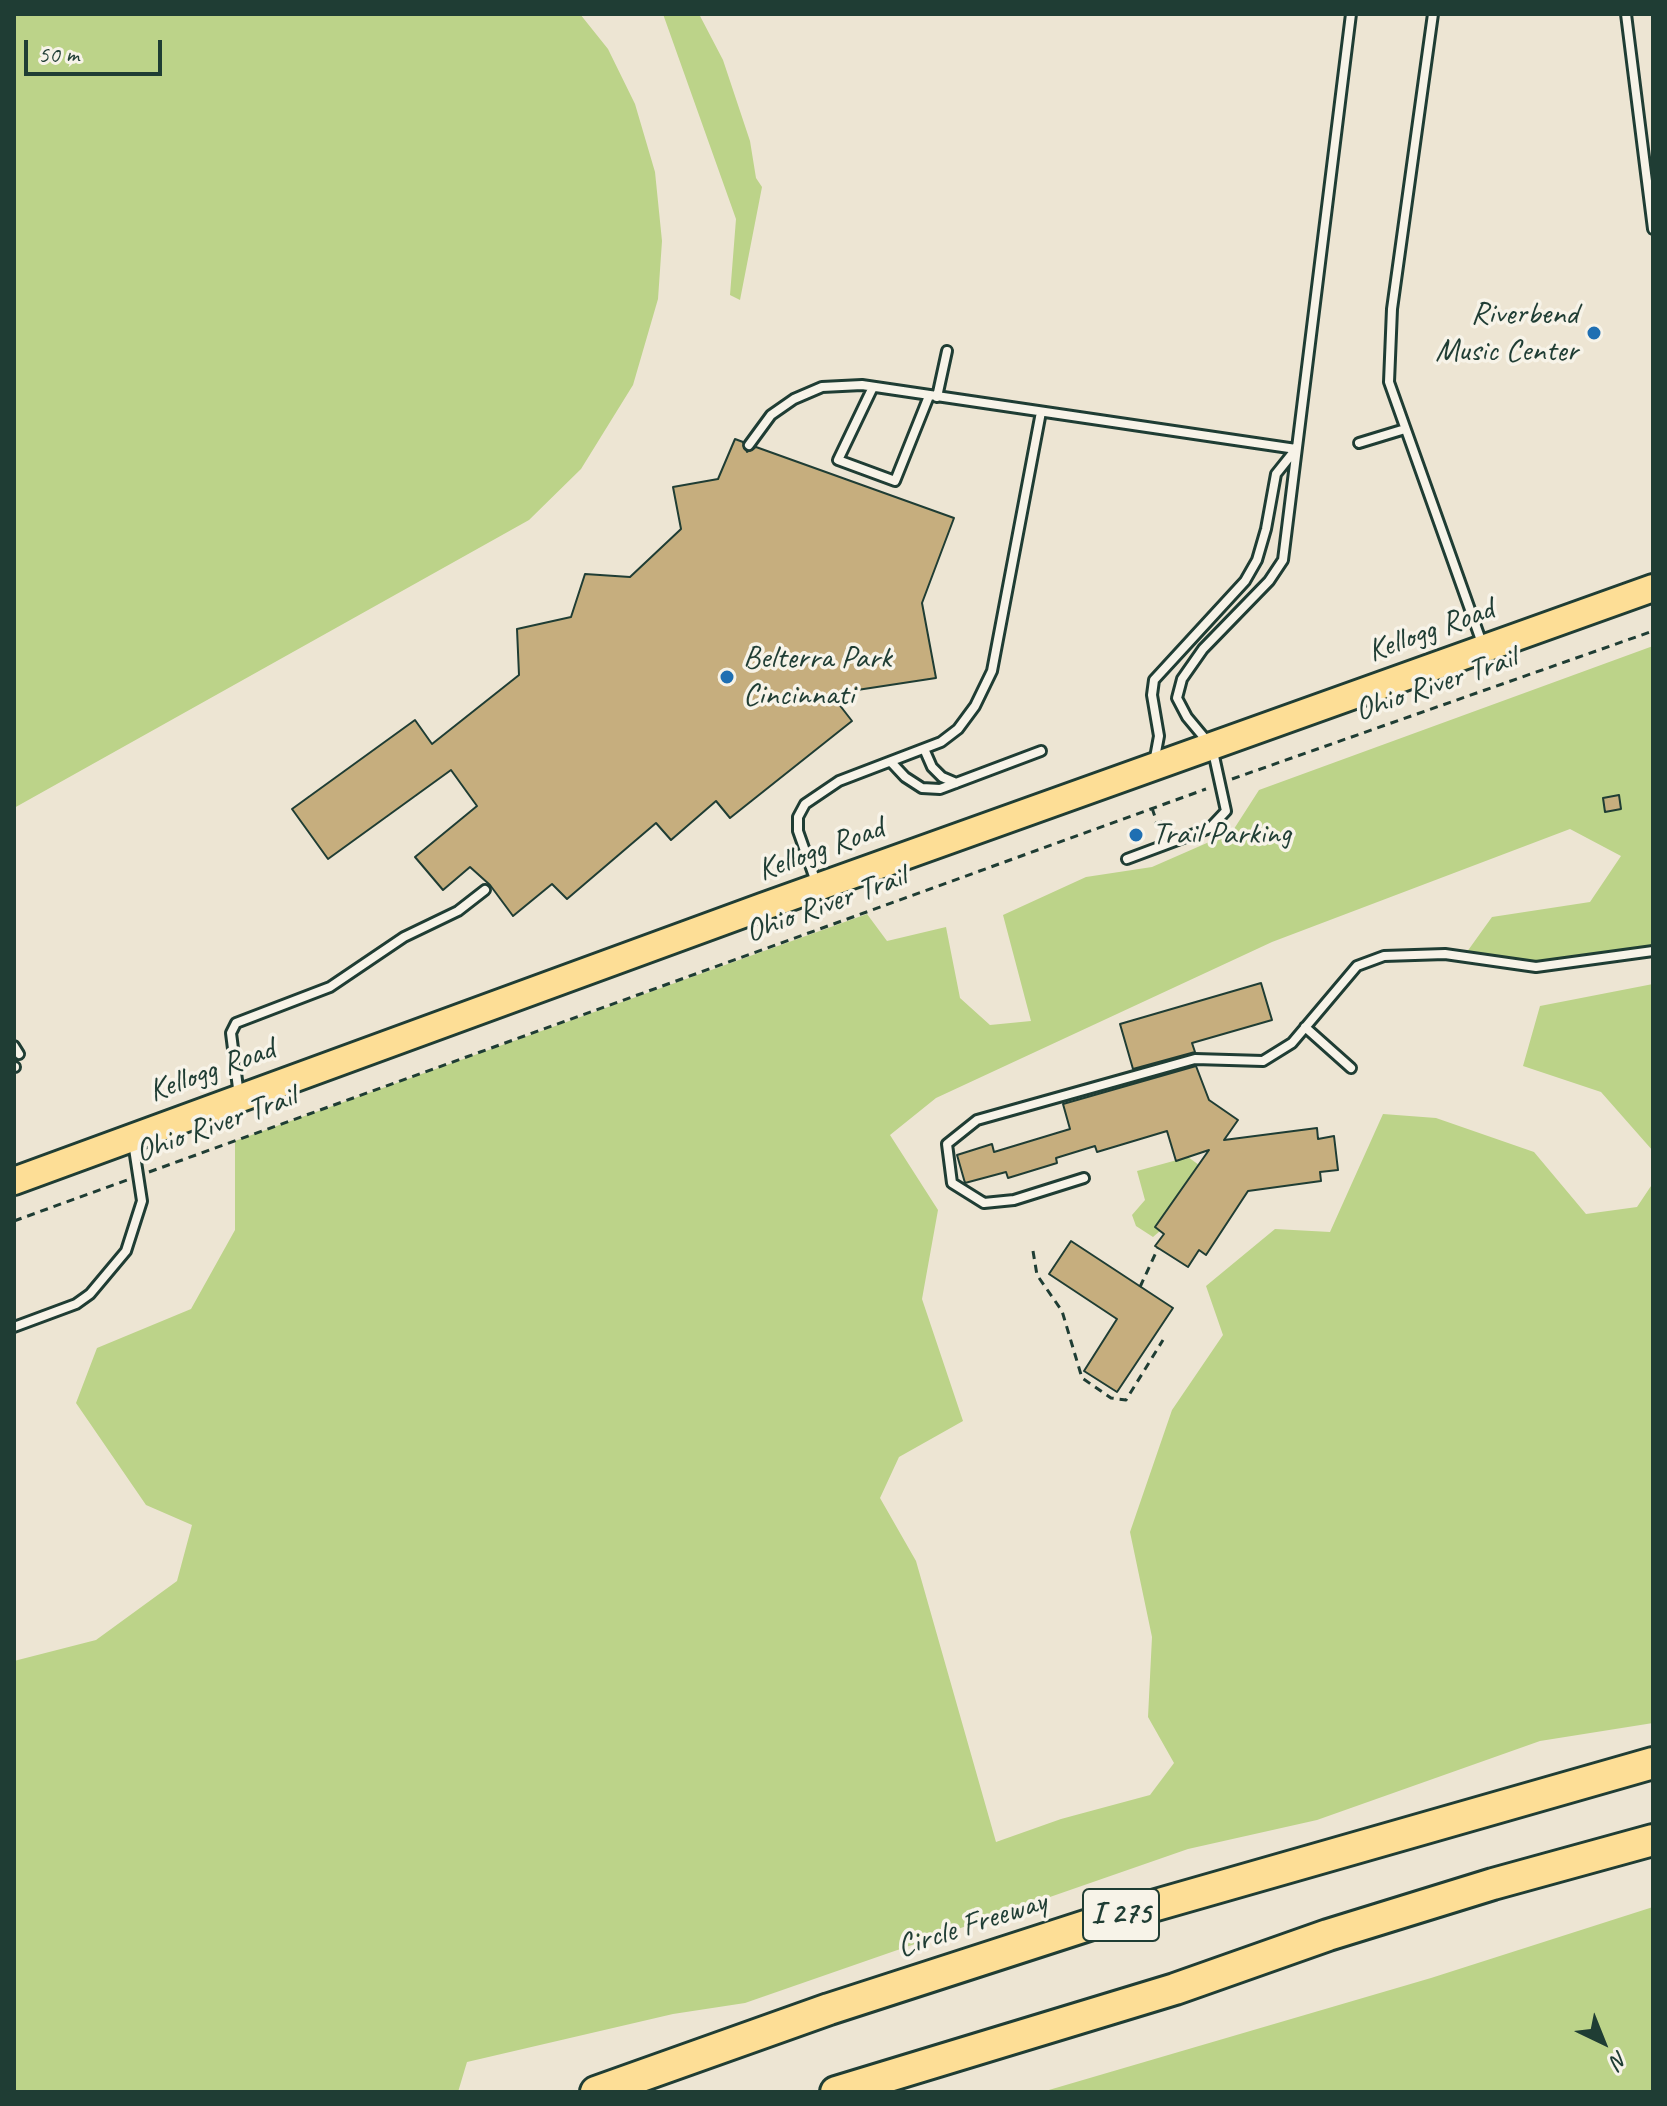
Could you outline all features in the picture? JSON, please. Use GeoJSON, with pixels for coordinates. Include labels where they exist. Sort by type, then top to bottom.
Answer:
{"type":"FeatureCollection","features":[{"type":"Feature","properties":{"kind":"highway","name":"Circle Freeway"},"geometry":{"type":"LineString","coordinates":[[596,2092],[829,2009],[1107,1919],[1653,1763]]}},
{"type":"Feature","properties":{"kind":"highway"},"geometry":{"type":"LineString","coordinates":[[836,2092],[1175,1989],[1328,1935],[1653,1840]]}},
{"type":"Feature","properties":{"kind":"main road","name":"Kellogg Road"},"geometry":{"type":"LineString","coordinates":[[14,1181],[239,1096],[1653,588]]}},
{"type":"Feature","properties":{"kind":"lane"},"geometry":{"type":"LineString","coordinates":[[1127,859],[1210,828],[1220,820],[1227,805],[1212,747],[1187,717],[1177,698],[1182,679],[1203,649],[1269,581],[1283,560],[1351,14]]}},
{"type":"Feature","properties":{"kind":"lane"},"geometry":{"type":"LineString","coordinates":[[1433,14],[1392,309],[1389,382],[1484,648]]}},
{"type":"Feature","properties":{"kind":"lane"},"geometry":{"type":"LineString","coordinates":[[1626,14],[1653,229]]}},
{"type":"Feature","properties":{"kind":"lane"},"geometry":{"type":"LineString","coordinates":[[873,387],[838,460],[895,481],[933,397],[947,351]]}},
{"type":"Feature","properties":{"kind":"lane"},"geometry":{"type":"LineString","coordinates":[[749,445],[771,415],[794,399],[822,387],[873,387],[1296,449]]}},
{"type":"Feature","properties":{"kind":"lane"},"geometry":{"type":"LineString","coordinates":[[818,887],[798,831],[798,817],[805,804],[839,781],[925,751],[958,729],[992,671],[1041,412]]}},
{"type":"Feature","properties":{"kind":"lane"},"geometry":{"type":"LineString","coordinates":[[1359,443],[1405,429]]}},
{"type":"Feature","properties":{"kind":"lane"},"geometry":{"type":"LineString","coordinates":[[1153,768],[1159,736],[1152,695],[1154,680],[1245,581],[1257,560],[1266,529],[1276,474],[1296,449]]}},
{"type":"Feature","properties":{"kind":"lane"},"geometry":{"type":"LineString","coordinates":[[925,751],[932,767],[942,777],[957,784]]}},
{"type":"Feature","properties":{"kind":"lane"},"geometry":{"type":"LineString","coordinates":[[891,762],[905,777],[922,788],[940,789],[1041,751]]}},
{"type":"Feature","properties":{"kind":"lane"},"geometry":{"type":"LineString","coordinates":[[239,1096],[231,1033],[236,1023],[330,987],[404,937],[458,911],[485,890]]}},
{"type":"Feature","properties":{"kind":"lane"},"geometry":{"type":"LineString","coordinates":[[1084,1178],[1014,1200],[984,1203],[964,1194],[952,1183],[947,1144],[977,1120],[1195,1059],[1263,1061],[1292,1043],[1357,966],[1384,956],[1445,954],[1536,967],[1653,951]]}},
{"type":"Feature","properties":{"kind":"lane"},"geometry":{"type":"LineString","coordinates":[[1305,1027],[1351,1068]]}},
{"type":"Feature","properties":{"kind":"lane"},"geometry":{"type":"LineString","coordinates":[[14,1327],[76,1304],[106,1276],[126,1251],[142,1201],[132,1137]]}},
{"type":"Feature","properties":{"kind":"path","name":"Ohio River Trail"},"geometry":{"type":"LineString","coordinates":[[14,1221],[1221,783],[1653,631]]}},
{"type":"Feature","properties":{"kind":"path"},"geometry":{"type":"LineString","coordinates":[[1152,808],[1156,823],[1164,821]]}},
{"type":"Feature","properties":{"kind":"path"},"geometry":{"type":"LineString","coordinates":[[1140,1287],[1158,1248]]}},
{"type":"Feature","properties":{"kind":"path"},"geometry":{"type":"LineString","coordinates":[[1033,1251],[1037,1275],[1062,1311],[1082,1378],[1111,1398],[1126,1400],[1163,1340]]}},
{"type":"Feature","properties":{"kind":"green space"},"geometry":{"type":"Polygon","coordinates":[[[14,14],[580,14],[608,49],[635,104],[655,172],[662,241],[658,299],[633,385],[581,469],[529,520],[14,808],[14,14]]]}},
{"type":"Feature","properties":{"kind":"green space"},"geometry":{"type":"Polygon","coordinates":[[[663,14],[699,14],[723,60],[750,141],[756,178],[762,187],[740,300],[730,295],[736,219],[663,14]]]}},
{"type":"Feature","properties":{"kind":"green space"},"geometry":{"type":"Polygon","coordinates":[[[1653,646],[1653,951],[1536,967],[1464,956],[1492,917],[1590,902],[1621,856],[1570,829],[1272,942],[936,1098],[890,1135],[938,1210],[922,1299],[963,1421],[899,1457],[880,1498],[916,1561],[996,1842],[1061,1819],[1150,1795],[1174,1763],[1148,1717],[1152,1637],[1130,1532],[1172,1410],[1223,1335],[1206,1286],[1275,1229],[1330,1232],[1383,1114],[1436,1118],[1534,1152],[1586,1214],[1637,1207],[1653,1183],[1653,1723],[1540,1741],[1317,1820],[1188,1849],[745,2003],[673,2014],[467,2062],[458,2092],[14,2092],[14,1661],[96,1640],[177,1581],[192,1525],[146,1505],[76,1403],[97,1348],[191,1309],[235,1230],[235,1141],[867,914],[887,941],[946,927],[960,998],[990,1025],[1031,1021],[1003,915],[1086,877],[1152,867],[1232,832],[1259,790],[1653,646]]]}},
{"type":"Feature","properties":{"kind":"green space"},"geometry":{"type":"Polygon","coordinates":[[[1653,984],[1653,1151],[1601,1092],[1523,1066],[1540,1006],[1653,984]]]}},
{"type":"Feature","properties":{"kind":"green space"},"geometry":{"type":"Polygon","coordinates":[[[1188,1157],[1199,1165],[1155,1227],[1160,1231],[1153,1237],[1136,1226],[1132,1215],[1145,1200],[1137,1171],[1188,1157]]]}},
{"type":"Feature","properties":{"kind":"green space"},"geometry":{"type":"Polygon","coordinates":[[[1653,1907],[1653,2092],[1042,2092],[1431,1978],[1653,1907]]]}},
{"type":"Feature","properties":{"kind":"building","name":"Belterra Park Cincinnati"},"geometry":{"type":"Polygon","coordinates":[[[735,439],[743,442],[747,452],[756,447],[954,518],[922,603],[936,678],[831,694],[852,721],[730,818],[716,801],[671,840],[656,823],[567,899],[552,884],[513,916],[490,885],[470,867],[443,890],[415,857],[477,806],[451,770],[328,859],[292,809],[415,720],[432,744],[519,675],[517,629],[571,617],[585,574],[630,577],[681,529],[673,487],[718,479],[735,439]]]}},
{"type":"Feature","properties":{"kind":"building"},"geometry":{"type":"Polygon","coordinates":[[[1619,795],[1621,809],[1605,812],[1603,798],[1619,795]]]}},
{"type":"Feature","properties":{"kind":"building"},"geometry":{"type":"Polygon","coordinates":[[[1261,983],[1272,1020],[1192,1043],[1195,1052],[1133,1069],[1120,1024],[1261,983]]]}},
{"type":"Feature","properties":{"kind":"building"},"geometry":{"type":"Polygon","coordinates":[[[1196,1066],[1209,1100],[1238,1120],[1224,1140],[1317,1128],[1318,1139],[1334,1136],[1338,1170],[1320,1172],[1321,1181],[1248,1191],[1206,1255],[1199,1250],[1188,1267],[1155,1246],[1164,1234],[1155,1227],[1209,1150],[1176,1161],[1167,1131],[1097,1152],[1095,1146],[1056,1158],[1057,1163],[1008,1178],[1006,1172],[965,1183],[957,1155],[992,1144],[994,1152],[1070,1129],[1063,1104],[1196,1066]]]}},
{"type":"Feature","properties":{"kind":"building"},"geometry":{"type":"Polygon","coordinates":[[[1071,1241],[1173,1308],[1117,1392],[1084,1371],[1117,1319],[1049,1274],[1071,1241]]]}},
{"type":"Feature","properties":{"kind":"place","name":"Riverbend Music Center"},"geometry":{"type":"Point","coordinates":[1594,333]}},
{"type":"Feature","properties":{"kind":"place","name":"Belterra Park Cincinnati"},"geometry":{"type":"Point","coordinates":[727,677]}},
{"type":"Feature","properties":{"kind":"place","name":"Trail Parking"},"geometry":{"type":"Point","coordinates":[1136,835]}}]}
